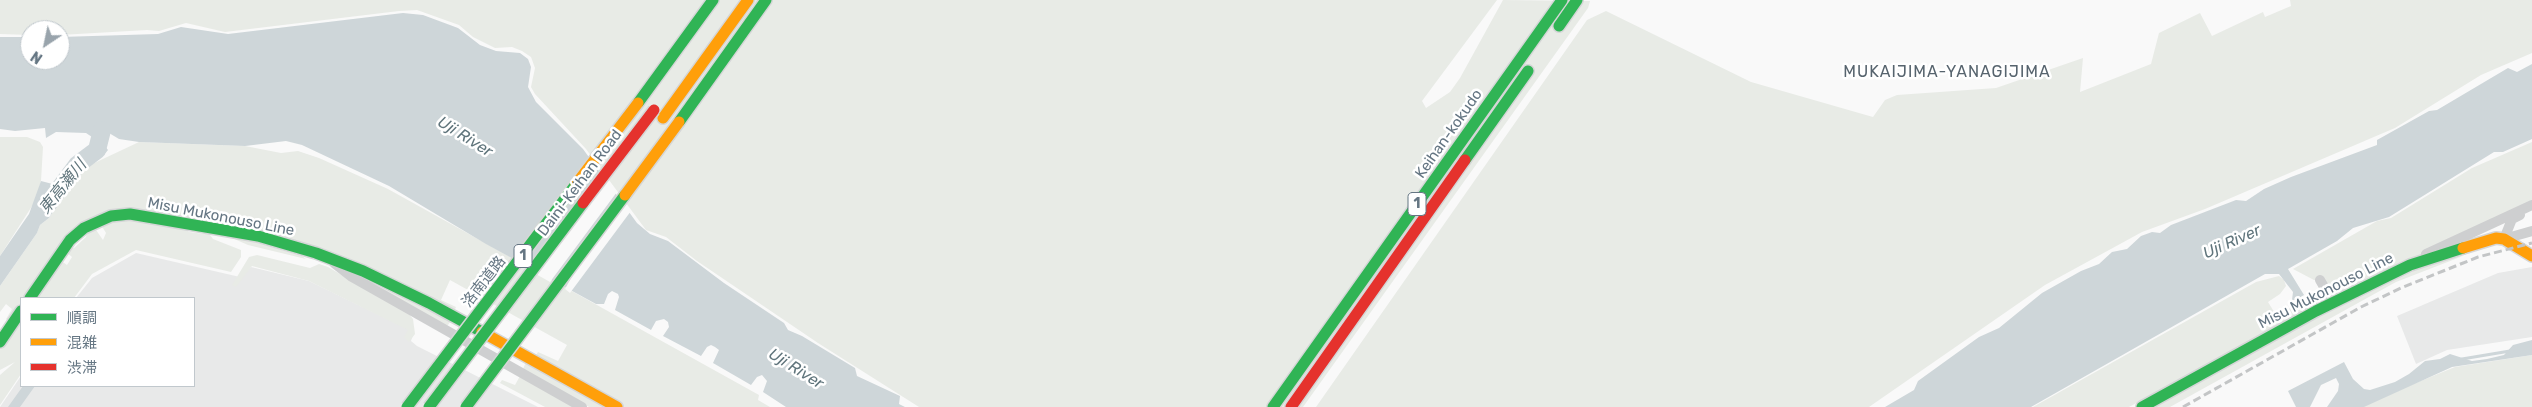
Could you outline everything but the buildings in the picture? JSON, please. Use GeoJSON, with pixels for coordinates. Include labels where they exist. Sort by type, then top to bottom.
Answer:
{"type":"FeatureCollection","features":[{"type":"Feature","properties":{"kind":"main road","name":"洛南道路"},"geometry":{"type":"LineString","coordinates":[[407,407],[638,103],[713,0]]}},
{"type":"Feature","properties":{"kind":"main road","name":"Daini-Keihan Road"},"geometry":{"type":"LineString","coordinates":[[429,407],[654,110],[734,0]]}},
{"type":"Feature","properties":{"kind":"main road"},"geometry":{"type":"LineString","coordinates":[[657,125],[748,0]]}},
{"type":"Feature","properties":{"kind":"main road"},"geometry":{"type":"LineString","coordinates":[[466,407],[679,122],[766,0]]}},
{"type":"Feature","properties":{"kind":"main road","name":"Keihan-kokudo"},"geometry":{"type":"LineString","coordinates":[[1273,407],[1562,0]]}},
{"type":"Feature","properties":{"kind":"main road"},"geometry":{"type":"LineString","coordinates":[[1554,32],[1577,0]]}},
{"type":"Feature","properties":{"kind":"main road","name":"Keihan-kokudo"},"geometry":{"type":"LineString","coordinates":[[1291,407],[1537,57]]}},
{"type":"Feature","properties":{"kind":"main road","name":"Misu Mukonouso Line"},"geometry":{"type":"LineString","coordinates":[[31,297],[64,247],[79,232],[96,221],[121,214],[160,218],[258,236],[325,256],[363,271],[429,303],[617,407]]}},
{"type":"Feature","properties":{"kind":"main road","name":"Misu Mukonouso Line"},"geometry":{"type":"LineString","coordinates":[[2142,407],[2316,311],[2410,265],[2473,243],[2496,238],[2504,239]]}},
{"type":"Feature","properties":{"kind":"main road"},"geometry":{"type":"LineString","coordinates":[[2504,239],[2532,256]]}},
{"type":"Feature","properties":{"kind":"main road"},"geometry":{"type":"LineString","coordinates":[[0,342],[20,312]]}},
{"type":"Feature","properties":{"kind":"main road"},"geometry":{"type":"LineString","coordinates":[[478,364],[505,328]]}},
{"type":"Feature","properties":{"kind":"street"},"geometry":{"type":"LineString","coordinates":[[2320,280],[2327,292],[2314,298],[2318,304],[2532,205]]}},
{"type":"Feature","properties":{"kind":"street"},"geometry":{"type":"LineString","coordinates":[[2504,239],[2512,219],[2532,209]]}},
{"type":"Feature","properties":{"kind":"street"},"geometry":{"type":"LineString","coordinates":[[2504,217],[2504,239]]}},
{"type":"Feature","properties":{"kind":"street"},"geometry":{"type":"LineString","coordinates":[[2504,239],[2532,232]]}},
{"type":"Feature","properties":{"kind":"street"},"geometry":{"type":"LineString","coordinates":[[325,256],[352,277],[582,407]]}},
{"type":"Feature","properties":{"kind":"shaded area"},"geometry":{"type":"Polygon","coordinates":[[[0,0],[1497,0],[1422,101],[1426,108],[1450,92],[1460,78],[1503,0],[1590,1],[1588,8],[1303,407],[919,407],[818,343],[697,261],[666,237],[646,230],[586,149],[535,94],[531,87],[535,68],[531,57],[512,47],[495,48],[473,37],[459,25],[417,10],[225,32],[186,23],[159,31],[70,34],[70,20],[20,20],[20,35],[0,34],[0,0]]]}},
{"type":"Feature","properties":{"kind":"shaded area"},"geometry":{"type":"Polygon","coordinates":[[[2290,0],[2532,0],[2532,53],[2481,75],[2395,128],[2205,209],[2142,232],[2045,285],[1869,407],[1316,407],[1587,20],[1606,11],[1751,82],[1873,117],[1885,100],[1897,95],[1996,88],[2083,58],[2080,92],[2151,64],[2159,33],[2200,13],[2212,36],[2263,12],[2265,17],[2291,6],[2290,0]]]}},
{"type":"Feature","properties":{"kind":"shaded area"},"geometry":{"type":"Polygon","coordinates":[[[0,137],[27,137],[40,142],[43,147],[41,181],[36,200],[0,256],[0,137]]]}},
{"type":"Feature","properties":{"kind":"shaded area"},"geometry":{"type":"Polygon","coordinates":[[[139,142],[245,146],[281,153],[298,151],[319,158],[388,189],[759,395],[758,400],[770,407],[623,407],[535,357],[538,352],[558,361],[567,345],[450,280],[441,300],[456,307],[453,314],[349,262],[160,215],[88,222],[27,297],[20,297],[20,307],[10,322],[6,319],[12,309],[6,304],[0,312],[0,286],[37,233],[40,225],[49,218],[68,188],[88,166],[139,142]]]}},
{"type":"Feature","properties":{"kind":"shaded area"},"geometry":{"type":"Polygon","coordinates":[[[2532,142],[2532,205],[2318,305],[2327,292],[2320,280],[2314,280],[2293,269],[2377,221],[2391,218],[2472,168],[2532,142]]]}},
{"type":"Feature","properties":{"kind":"shaded area"},"geometry":{"type":"Polygon","coordinates":[[[127,218],[183,226],[189,232],[204,234],[208,232],[213,239],[241,250],[241,257],[231,272],[136,250],[92,274],[75,297],[35,297],[60,260],[67,265],[72,257],[66,252],[68,249],[74,248],[86,237],[87,231],[94,227],[103,240],[106,233],[100,223],[127,218]]]}},
{"type":"Feature","properties":{"kind":"shaded area"},"geometry":{"type":"Polygon","coordinates":[[[214,230],[302,256],[306,259],[248,245],[214,230]]]}},
{"type":"Feature","properties":{"kind":"shaded area"},"geometry":{"type":"Polygon","coordinates":[[[136,253],[240,277],[251,267],[309,281],[414,332],[411,341],[417,346],[538,407],[0,407],[20,377],[20,387],[195,387],[195,297],[77,297],[92,278],[136,253]]]}},
{"type":"Feature","properties":{"kind":"shaded area"},"geometry":{"type":"Polygon","coordinates":[[[257,255],[310,268],[319,264],[328,267],[409,314],[413,319],[415,334],[409,342],[404,337],[408,330],[309,281],[252,266],[236,287],[232,285],[249,257],[257,255]]]}},
{"type":"Feature","properties":{"kind":"shaded area"},"geometry":{"type":"Polygon","coordinates":[[[2463,256],[2396,282],[2170,407],[2153,407],[2333,308],[2418,265],[2463,256]]]}},
{"type":"Feature","properties":{"kind":"shaded area"},"geometry":{"type":"Polygon","coordinates":[[[2532,267],[2532,337],[2447,350],[2416,364],[2397,316],[2498,273],[2532,267]]]}},
{"type":"Feature","properties":{"kind":"shaded area"},"geometry":{"type":"Polygon","coordinates":[[[2279,276],[2284,280],[2286,286],[2280,294],[2268,302],[2276,315],[2307,300],[2310,310],[2129,407],[2033,407],[2256,282],[2279,276]]]}},
{"type":"Feature","properties":{"kind":"shaded area"},"geometry":{"type":"Polygon","coordinates":[[[360,278],[422,306],[450,322],[446,328],[360,278]]]}},
{"type":"Feature","properties":{"kind":"shaded area"},"geometry":{"type":"Polygon","coordinates":[[[20,318],[20,375],[0,405],[0,375],[15,362],[0,370],[0,347],[20,318]]]}},
{"type":"Feature","properties":{"kind":"shaded area"},"geometry":{"type":"Polygon","coordinates":[[[2532,355],[2532,407],[2357,407],[2455,367],[2532,355]]]}},
{"type":"Feature","properties":{"kind":"shaded area"},"geometry":{"type":"Polygon","coordinates":[[[526,362],[605,407],[589,407],[523,369],[526,362]]]}},
{"type":"Feature","properties":{"kind":"shaded area"},"geometry":{"type":"Polygon","coordinates":[[[520,376],[575,407],[545,407],[500,383],[502,380],[515,385],[520,376]]]}},
{"type":"Feature","properties":{"kind":"water","name":"Uji River"},"geometry":{"type":"Polygon","coordinates":[[[403,13],[423,15],[458,28],[480,45],[496,51],[520,53],[528,59],[531,67],[528,87],[536,102],[583,149],[637,223],[650,234],[668,241],[724,283],[784,323],[788,330],[802,336],[855,368],[857,376],[900,396],[899,404],[905,407],[786,407],[763,392],[767,381],[762,375],[757,377],[751,385],[713,363],[719,350],[715,347],[711,345],[707,347],[701,356],[663,336],[669,327],[668,322],[664,319],[656,321],[651,330],[615,310],[619,297],[618,294],[612,291],[608,294],[604,304],[596,304],[486,244],[389,186],[302,145],[286,141],[245,146],[139,142],[119,139],[109,133],[104,145],[108,150],[104,155],[96,154],[91,148],[92,137],[86,133],[56,132],[46,138],[45,128],[15,131],[0,129],[0,37],[20,37],[20,70],[70,70],[70,37],[158,34],[181,27],[228,34],[403,13]]]}},
{"type":"Feature","properties":{"kind":"water","name":"Uji River"},"geometry":{"type":"Polygon","coordinates":[[[2532,64],[2532,139],[2503,152],[2494,152],[2389,217],[2353,228],[2337,241],[2288,269],[2304,295],[2296,300],[2292,300],[2293,292],[2279,274],[2265,274],[2031,407],[1885,407],[1914,390],[1918,381],[1979,337],[1999,328],[2042,293],[2081,271],[2099,264],[2112,252],[2127,249],[2141,236],[2152,232],[2160,233],[2171,225],[2236,200],[2246,201],[2264,189],[2291,177],[2377,145],[2377,140],[2429,111],[2437,110],[2508,68],[2517,72],[2532,64]]]}},
{"type":"Feature","properties":{"kind":"water"},"geometry":{"type":"Polygon","coordinates":[[[41,181],[68,188],[49,218],[40,225],[37,233],[0,286],[0,256],[29,214],[41,181]]]}},
{"type":"Feature","properties":{"kind":"water"},"geometry":{"type":"Polygon","coordinates":[[[2532,340],[2532,355],[2452,367],[2364,407],[2327,407],[2338,391],[2339,384],[2336,378],[2321,385],[2310,407],[2296,407],[2288,391],[2344,362],[2353,379],[2364,389],[2370,390],[2395,382],[2425,361],[2440,359],[2450,354],[2472,361],[2487,359],[2504,355],[2513,345],[2532,340]]]}},
{"type":"Feature","properties":{"kind":"water"},"geometry":{"type":"Polygon","coordinates":[[[22,387],[34,387],[20,407],[8,407],[22,387]]]}},
{"type":"Feature","properties":{"kind":"pier"},"geometry":{"type":"Polygon","coordinates":[[[601,170],[617,192],[550,282],[527,269],[601,170]]]}},
{"type":"Feature","properties":{"kind":"pier"},"geometry":{"type":"Polygon","coordinates":[[[618,193],[631,211],[570,293],[565,289],[618,193]]]}},
{"type":"Feature","properties":{"kind":"waterway","name":"東高瀬川"},"geometry":{"type":"LineString","coordinates":[[48,204],[77,165],[97,150],[102,130]]}},
{"type":"Feature","properties":{"kind":"waterway"},"geometry":{"type":"LineString","coordinates":[[2462,359],[2510,351]]}},
{"type":"Feature","properties":{"kind":"railway"},"geometry":{"type":"LineString","coordinates":[[2183,407],[2361,307],[2401,288],[2478,257],[2532,243]]}},
{"type":"Feature","properties":{"kind":"traffic: fast"},"geometry":{"type":"LineString","coordinates":[[638,103],[713,0]]}},
{"type":"Feature","properties":{"kind":"traffic: fast"},"geometry":{"type":"LineString","coordinates":[[679,122],[766,0]]}},
{"type":"Feature","properties":{"kind":"traffic: fast"},"geometry":{"type":"LineString","coordinates":[[1273,407],[1562,0]]}},
{"type":"Feature","properties":{"kind":"traffic: fast"},"geometry":{"type":"LineString","coordinates":[[1559,26],[1577,0]]}},
{"type":"Feature","properties":{"kind":"traffic: fast"},"geometry":{"type":"LineString","coordinates":[[1465,160],[1528,71]]}},
{"type":"Feature","properties":{"kind":"traffic: fast"},"geometry":{"type":"LineString","coordinates":[[407,407],[576,184]]}},
{"type":"Feature","properties":{"kind":"traffic: fast"},"geometry":{"type":"LineString","coordinates":[[466,407],[625,195]]}},
{"type":"Feature","properties":{"kind":"traffic: fast"},"geometry":{"type":"LineString","coordinates":[[429,407],[583,203]]}},
{"type":"Feature","properties":{"kind":"traffic: fast"},"geometry":{"type":"LineString","coordinates":[[31,297],[70,240],[84,228],[111,216],[130,214],[258,236],[316,253],[363,271],[429,303],[482,332]]}},
{"type":"Feature","properties":{"kind":"traffic: fast"},"geometry":{"type":"LineString","coordinates":[[2142,407],[2316,311],[2410,265],[2463,248]]}},
{"type":"Feature","properties":{"kind":"traffic: fast"},"geometry":{"type":"LineString","coordinates":[[0,342],[20,312]]}},
{"type":"Feature","properties":{"kind":"traffic: slow"},"geometry":{"type":"LineString","coordinates":[[663,118],[748,0]]}},
{"type":"Feature","properties":{"kind":"traffic: slow"},"geometry":{"type":"LineString","coordinates":[[576,184],[638,103]]}},
{"type":"Feature","properties":{"kind":"traffic: slow"},"geometry":{"type":"LineString","coordinates":[[625,195],[679,122]]}},
{"type":"Feature","properties":{"kind":"traffic: slow"},"geometry":{"type":"LineString","coordinates":[[2463,248],[2496,238],[2504,239],[2532,256]]}},
{"type":"Feature","properties":{"kind":"traffic: slow"},"geometry":{"type":"LineString","coordinates":[[482,332],[617,407]]}},
{"type":"Feature","properties":{"kind":"traffic: jam"},"geometry":{"type":"LineString","coordinates":[[583,203],[654,110]]}},
{"type":"Feature","properties":{"kind":"traffic: jam"},"geometry":{"type":"LineString","coordinates":[[1291,407],[1465,160]]}},
{"type":"Feature","properties":{"kind":"district","name":"MUKAIJIMA-YANAGIJIMA"},"geometry":{"type":"Point","coordinates":[1947,72]}}]}
